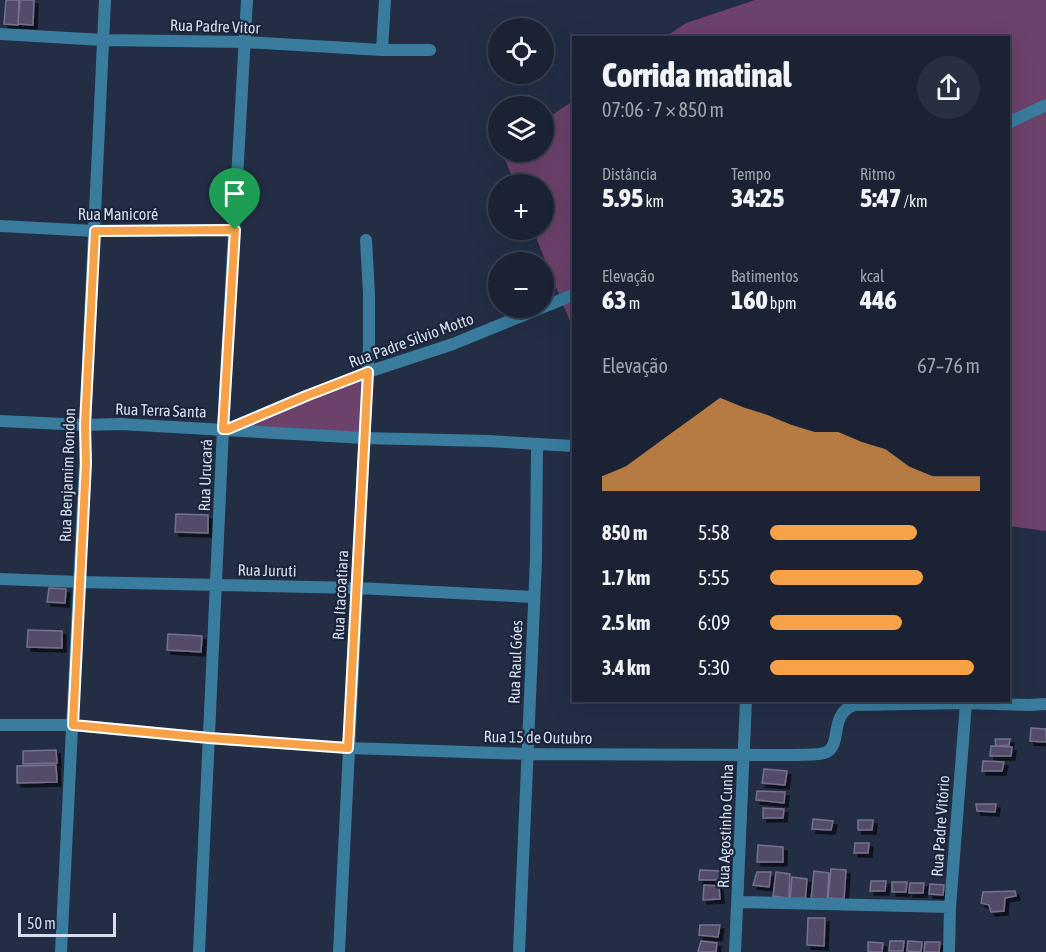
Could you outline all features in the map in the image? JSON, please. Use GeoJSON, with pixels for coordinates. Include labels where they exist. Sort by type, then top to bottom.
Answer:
{"type":"FeatureCollection","features":[{"type":"Feature","properties":{"kind":"street","name":"Rua Benjamim Rondon"},"geometry":{"type":"LineString","coordinates":[[61,952],[86,463],[85,425],[105,0]]}},
{"type":"Feature","properties":{"kind":"street","name":"Rua Urucará"},"geometry":{"type":"LineString","coordinates":[[199,952],[247,0]]}},
{"type":"Feature","properties":{"kind":"street"},"geometry":{"type":"LineString","coordinates":[[382,50],[385,0]]}},
{"type":"Feature","properties":{"kind":"street","name":"Rua Padre Vitor"},"geometry":{"type":"LineString","coordinates":[[0,34],[103,40],[245,42],[382,50],[430,50]]}},
{"type":"Feature","properties":{"kind":"street"},"geometry":{"type":"LineString","coordinates":[[1010,122],[1046,105]]}},
{"type":"Feature","properties":{"kind":"street","name":"Rua Manicoré"},"geometry":{"type":"LineString","coordinates":[[0,226],[95,231],[235,230]]}},
{"type":"Feature","properties":{"kind":"street","name":"Rua Itacoatiara"},"geometry":{"type":"LineString","coordinates":[[339,952],[368,372],[369,294],[366,240]]}},
{"type":"Feature","properties":{"kind":"street","name":"Rua Padre Silvio Motto"},"geometry":{"type":"LineString","coordinates":[[225,429],[368,372],[453,344],[571,299]]}},
{"type":"Feature","properties":{"kind":"street","name":"Rua Terra Santa"},"geometry":{"type":"LineString","coordinates":[[0,421],[85,425],[120,424],[364,438],[572,446]]}},
{"type":"Feature","properties":{"kind":"street","name":"Rua Raul Góes"},"geometry":{"type":"LineString","coordinates":[[519,952],[536,559],[537,445]]}},
{"type":"Feature","properties":{"kind":"street","name":"Rua Juruti"},"geometry":{"type":"LineString","coordinates":[[0,579],[357,588],[534,597]]}},
{"type":"Feature","properties":{"kind":"street","name":"Rua Agostinho Cunha"},"geometry":{"type":"LineString","coordinates":[[735,952],[747,702]]}},
{"type":"Feature","properties":{"kind":"street","name":"Rua Padre Vitório"},"geometry":{"type":"LineString","coordinates":[[949,952],[966,703]]}},
{"type":"Feature","properties":{"kind":"street","name":"Rua 15 de Outubro"},"geometry":{"type":"LineString","coordinates":[[0,725],[73,725],[348,748],[528,754],[822,754],[828,752],[832,747],[840,718],[848,707],[855,705],[1046,704]]}},
{"type":"Feature","properties":{"kind":"street"},"geometry":{"type":"LineString","coordinates":[[738,902],[951,907]]}},
{"type":"Feature","properties":{"kind":"shaded area"},"geometry":{"type":"Polygon","coordinates":[[[755,0],[1046,0],[1046,531],[1010,526],[1010,36],[667,36],[686,23],[755,0]]]}},
{"type":"Feature","properties":{"kind":"shaded area"},"geometry":{"type":"Polygon","coordinates":[[[572,102],[572,327],[554,282],[554,252],[542,252],[537,240],[554,240],[554,174],[511,174],[506,162],[554,162],[554,114],[572,102]]]}},
{"type":"Feature","properties":{"kind":"shaded area"},"geometry":{"type":"Polygon","coordinates":[[[366,374],[363,438],[224,429],[366,374]]]}},
{"type":"Feature","properties":{"kind":"building"},"geometry":{"type":"Polygon","coordinates":[[[6,0],[19,0],[18,25],[4,24],[6,0]]]}},
{"type":"Feature","properties":{"kind":"building"},"geometry":{"type":"Polygon","coordinates":[[[20,0],[34,0],[33,25],[18,24],[20,0]]]}},
{"type":"Feature","properties":{"kind":"building"},"geometry":{"type":"Polygon","coordinates":[[[176,514],[208,515],[208,533],[175,532],[176,514]]]}},
{"type":"Feature","properties":{"kind":"building"},"geometry":{"type":"Polygon","coordinates":[[[49,588],[66,589],[65,603],[47,602],[49,588]]]}},
{"type":"Feature","properties":{"kind":"building"},"geometry":{"type":"Polygon","coordinates":[[[28,630],[62,631],[62,648],[27,647],[28,630]]]}},
{"type":"Feature","properties":{"kind":"building"},"geometry":{"type":"Polygon","coordinates":[[[168,634],[202,636],[201,652],[167,650],[168,634]]]}},
{"type":"Feature","properties":{"kind":"building"},"geometry":{"type":"Polygon","coordinates":[[[1031,728],[1046,729],[1046,742],[1030,741],[1031,728]]]}},
{"type":"Feature","properties":{"kind":"building"},"geometry":{"type":"Polygon","coordinates":[[[995,739],[1010,739],[1009,745],[996,746],[995,739]]]}},
{"type":"Feature","properties":{"kind":"building"},"geometry":{"type":"Polygon","coordinates":[[[991,746],[1012,747],[1011,756],[990,756],[991,746]]]}},
{"type":"Feature","properties":{"kind":"building"},"geometry":{"type":"Polygon","coordinates":[[[56,750],[57,763],[23,764],[23,751],[56,750]]]}},
{"type":"Feature","properties":{"kind":"building"},"geometry":{"type":"Polygon","coordinates":[[[983,761],[1004,762],[1002,771],[982,771],[983,761]]]}},
{"type":"Feature","properties":{"kind":"building"},"geometry":{"type":"Polygon","coordinates":[[[56,765],[57,782],[17,783],[17,766],[56,765]]]}},
{"type":"Feature","properties":{"kind":"building"},"geometry":{"type":"Polygon","coordinates":[[[764,769],[787,771],[785,785],[762,783],[764,769]]]}},
{"type":"Feature","properties":{"kind":"building"},"geometry":{"type":"Polygon","coordinates":[[[757,791],[785,792],[784,803],[756,800],[757,791]]]}},
{"type":"Feature","properties":{"kind":"building"},"geometry":{"type":"Polygon","coordinates":[[[976,804],[996,804],[995,812],[977,811],[976,804]]]}},
{"type":"Feature","properties":{"kind":"building"},"geometry":{"type":"Polygon","coordinates":[[[763,808],[784,809],[783,818],[763,818],[763,808]]]}},
{"type":"Feature","properties":{"kind":"building"},"geometry":{"type":"Polygon","coordinates":[[[813,819],[833,821],[831,830],[812,829],[813,819]]]}},
{"type":"Feature","properties":{"kind":"building"},"geometry":{"type":"Polygon","coordinates":[[[858,820],[873,820],[872,830],[858,830],[858,820]]]}},
{"type":"Feature","properties":{"kind":"building"},"geometry":{"type":"Polygon","coordinates":[[[855,843],[869,843],[868,853],[854,853],[855,843]]]}},
{"type":"Feature","properties":{"kind":"building"},"geometry":{"type":"Polygon","coordinates":[[[758,845],[783,847],[783,862],[757,862],[758,845]]]}},
{"type":"Feature","properties":{"kind":"building"},"geometry":{"type":"Polygon","coordinates":[[[831,869],[846,870],[844,899],[828,898],[831,869]]]}},
{"type":"Feature","properties":{"kind":"building"},"geometry":{"type":"Polygon","coordinates":[[[700,870],[721,871],[720,880],[699,880],[700,870]]]}},
{"type":"Feature","properties":{"kind":"building"},"geometry":{"type":"Polygon","coordinates":[[[814,871],[829,873],[827,902],[811,900],[814,871]]]}},
{"type":"Feature","properties":{"kind":"building"},"geometry":{"type":"Polygon","coordinates":[[[757,872],[771,872],[769,887],[753,885],[757,872]]]}},
{"type":"Feature","properties":{"kind":"building"},"geometry":{"type":"Polygon","coordinates":[[[776,872],[790,874],[789,898],[773,896],[776,872]]]}},
{"type":"Feature","properties":{"kind":"building"},"geometry":{"type":"Polygon","coordinates":[[[792,877],[807,879],[805,903],[790,901],[792,877]]]}},
{"type":"Feature","properties":{"kind":"building"},"geometry":{"type":"Polygon","coordinates":[[[871,881],[886,881],[885,891],[870,891],[871,881]]]}},
{"type":"Feature","properties":{"kind":"building"},"geometry":{"type":"Polygon","coordinates":[[[892,882],[907,882],[906,892],[892,892],[892,882]]]}},
{"type":"Feature","properties":{"kind":"building"},"geometry":{"type":"Polygon","coordinates":[[[910,883],[924,883],[923,893],[909,893],[910,883]]]}},
{"type":"Feature","properties":{"kind":"building"},"geometry":{"type":"Polygon","coordinates":[[[930,884],[944,885],[943,895],[929,894],[930,884]]]}},
{"type":"Feature","properties":{"kind":"building"},"geometry":{"type":"Polygon","coordinates":[[[704,885],[719,886],[720,899],[703,900],[704,885]]]}},
{"type":"Feature","properties":{"kind":"building"},"geometry":{"type":"Polygon","coordinates":[[[1015,891],[1016,896],[1005,898],[1004,911],[991,912],[989,905],[981,903],[983,892],[1015,891]]]}},
{"type":"Feature","properties":{"kind":"building"},"geometry":{"type":"Polygon","coordinates":[[[808,918],[825,918],[824,946],[807,945],[808,918]]]}},
{"type":"Feature","properties":{"kind":"building"},"geometry":{"type":"Polygon","coordinates":[[[700,925],[720,925],[718,937],[699,935],[700,925]]]}},
{"type":"Feature","properties":{"kind":"building"},"geometry":{"type":"Polygon","coordinates":[[[701,941],[717,943],[716,952],[698,952],[701,941]]]}},
{"type":"Feature","properties":{"kind":"building"},"geometry":{"type":"Polygon","coordinates":[[[890,941],[904,941],[903,951],[889,951],[890,941]]]}},
{"type":"Feature","properties":{"kind":"building"},"geometry":{"type":"Polygon","coordinates":[[[908,941],[922,942],[921,952],[907,951],[908,941]]]}},
{"type":"Feature","properties":{"kind":"building"},"geometry":{"type":"Polygon","coordinates":[[[868,942],[883,943],[882,952],[868,952],[868,942]]]}},
{"type":"Feature","properties":{"kind":"building"},"geometry":{"type":"Polygon","coordinates":[[[925,942],[940,942],[939,952],[924,952],[925,942]]]}},
{"type":"Feature","properties":{"kind":"route"},"geometry":{"type":"LineString","coordinates":[[235,230],[223,429],[228,429],[368,372],[348,748],[73,725],[95,231],[235,230]]}}]}
